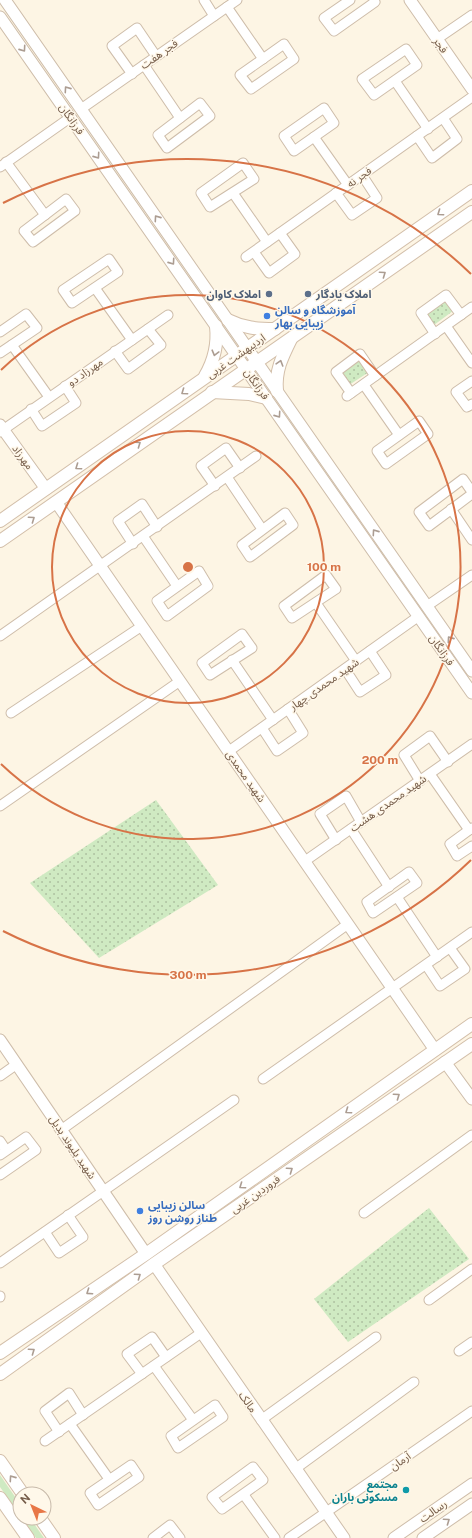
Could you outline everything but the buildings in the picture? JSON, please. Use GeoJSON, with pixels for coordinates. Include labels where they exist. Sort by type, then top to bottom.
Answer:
{"type":"FeatureCollection","features":[{"type":"Feature","properties":{"kind":"main road","name":"اردیبهشت غربی"},"geometry":{"type":"LineString","coordinates":[[0,522],[236,355],[472,191]]}},
{"type":"Feature","properties":{"kind":"main road","name":"اردیبهشت غربی"},"geometry":{"type":"LineString","coordinates":[[0,541],[472,212]]}},
{"type":"Feature","properties":{"kind":"main road"},"geometry":{"type":"LineString","coordinates":[[228,320],[241,327],[275,329]]}},
{"type":"Feature","properties":{"kind":"main road"},"geometry":{"type":"LineString","coordinates":[[204,378],[211,366],[216,351],[218,339],[216,326]]}},
{"type":"Feature","properties":{"kind":"main road"},"geometry":{"type":"LineString","coordinates":[[277,391],[276,377],[281,358],[292,337]]}},
{"type":"Feature","properties":{"kind":"main road"},"geometry":{"type":"LineString","coordinates":[[212,392],[249,394],[266,398]]}},
{"type":"Feature","properties":{"kind":"main road","name":"فروردین غربی"},"geometry":{"type":"LineString","coordinates":[[0,1353],[146,1254],[472,1024]]}},
{"type":"Feature","properties":{"kind":"main road","name":"فروردین غربی"},"geometry":{"type":"LineString","coordinates":[[0,1374],[154,1264],[472,1044]]}},
{"type":"Feature","properties":{"kind":"main road"},"geometry":{"type":"LineString","coordinates":[[0,1461],[17,1486]]}},
{"type":"Feature","properties":{"kind":"main road"},"geometry":{"type":"LineString","coordinates":[[0,1498],[28,1538]]}},
{"type":"Feature","properties":{"kind":"main road"},"geometry":{"type":"LineString","coordinates":[[46,1526],[54,1538]]}},
{"type":"Feature","properties":{"kind":"street","name":"فرزانگان"},"geometry":{"type":"LineString","coordinates":[[5,0],[472,671]]}},
{"type":"Feature","properties":{"kind":"street"},"geometry":{"type":"LineString","coordinates":[[204,0],[214,16]]}},
{"type":"Feature","properties":{"kind":"street","name":"فجر هفت"},"geometry":{"type":"LineString","coordinates":[[81,109],[237,0]]}},
{"type":"Feature","properties":{"kind":"street"},"geometry":{"type":"LineString","coordinates":[[344,2],[324,18],[334,32],[375,2],[374,0]]}},
{"type":"Feature","properties":{"kind":"street","name":"فجر"},"geometry":{"type":"LineString","coordinates":[[410,0],[472,89]]}},
{"type":"Feature","properties":{"kind":"street"},"geometry":{"type":"LineString","coordinates":[[227,7],[263,59]]}},
{"type":"Feature","properties":{"kind":"street"},"geometry":{"type":"LineString","coordinates":[[436,38],[472,15]]}},
{"type":"Feature","properties":{"kind":"street","name":"فرزانگان"},"geometry":{"type":"LineString","coordinates":[[0,18],[71,117],[472,693]]}},
{"type":"Feature","properties":{"kind":"street"},"geometry":{"type":"LineString","coordinates":[[132,74],[112,46],[137,28],[156,56]]}},
{"type":"Feature","properties":{"kind":"street"},"geometry":{"type":"LineString","coordinates":[[284,44],[294,59],[251,90],[240,75],[263,59],[284,44]]}},
{"type":"Feature","properties":{"kind":"street"},"geometry":{"type":"LineString","coordinates":[[406,49],[417,65],[395,81],[374,95],[362,79],[406,49]]}},
{"type":"Feature","properties":{"kind":"street"},"geometry":{"type":"LineString","coordinates":[[144,65],[180,118]]}},
{"type":"Feature","properties":{"kind":"street"},"geometry":{"type":"LineString","coordinates":[[395,81],[428,129]]}},
{"type":"Feature","properties":{"kind":"street","name":"فجر نه"},"geometry":{"type":"LineString","coordinates":[[280,233],[295,254],[270,273],[250,254],[472,98]]}},
{"type":"Feature","properties":{"kind":"street"},"geometry":{"type":"LineString","coordinates":[[200,103],[210,116],[167,148],[158,134],[180,118],[200,103]]}},
{"type":"Feature","properties":{"kind":"street"},"geometry":{"type":"LineString","coordinates":[[324,108],[334,123],[314,137],[294,151],[284,136],[324,108]]}},
{"type":"Feature","properties":{"kind":"street"},"geometry":{"type":"LineString","coordinates":[[45,215],[3,165],[71,117]]}},
{"type":"Feature","properties":{"kind":"street"},"geometry":{"type":"LineString","coordinates":[[417,136],[432,158],[457,140],[443,118]]}},
{"type":"Feature","properties":{"kind":"street"},"geometry":{"type":"LineString","coordinates":[[314,137],[348,185]]}},
{"type":"Feature","properties":{"kind":"street"},"geometry":{"type":"LineString","coordinates":[[243,163],[254,179],[233,193],[210,207],[201,194],[243,163]]}},
{"type":"Feature","properties":{"kind":"street"},"geometry":{"type":"LineString","coordinates":[[336,193],[352,215],[377,198],[362,175]]}},
{"type":"Feature","properties":{"kind":"street"},"geometry":{"type":"LineString","coordinates":[[233,193],[267,242]]}},
{"type":"Feature","properties":{"kind":"street"},"geometry":{"type":"LineString","coordinates":[[66,200],[75,212],[33,242],[24,231],[45,215],[66,200]]}},
{"type":"Feature","properties":{"kind":"street"},"geometry":{"type":"LineString","coordinates":[[109,259],[118,272],[95,288],[72,303],[63,290],[109,259]]}},
{"type":"Feature","properties":{"kind":"street"},"geometry":{"type":"LineString","coordinates":[[95,288],[132,340]]}},
{"type":"Feature","properties":{"kind":"street"},"geometry":{"type":"LineString","coordinates":[[435,334],[421,313],[446,295],[461,315]]}},
{"type":"Feature","properties":{"kind":"street"},"geometry":{"type":"LineString","coordinates":[[375,376],[360,354],[336,372],[349,395],[472,307]]}},
{"type":"Feature","properties":{"kind":"street"},"geometry":{"type":"LineString","coordinates":[[0,332],[26,314],[37,328],[0,353]]}},
{"type":"Feature","properties":{"kind":"street","name":"مهرزاد دو"},"geometry":{"type":"LineString","coordinates":[[1,429],[168,315]]}},
{"type":"Feature","properties":{"kind":"street"},"geometry":{"type":"LineString","coordinates":[[446,326],[472,363]]}},
{"type":"Feature","properties":{"kind":"street"},"geometry":{"type":"LineString","coordinates":[[116,351],[128,369],[160,345],[148,329]]}},
{"type":"Feature","properties":{"kind":"street"},"geometry":{"type":"LineString","coordinates":[[12,345],[49,397]]}},
{"type":"Feature","properties":{"kind":"street"},"geometry":{"type":"LineString","coordinates":[[472,381],[456,392],[467,407],[472,404]]}},
{"type":"Feature","properties":{"kind":"street"},"geometry":{"type":"LineString","coordinates":[[364,385],[399,435]]}},
{"type":"Feature","properties":{"kind":"street"},"geometry":{"type":"LineString","coordinates":[[31,409],[42,426],[76,403],[65,386]]}},
{"type":"Feature","properties":{"kind":"street"},"geometry":{"type":"LineString","coordinates":[[419,421],[428,434],[386,464],[377,451],[399,435],[419,421]]}},
{"type":"Feature","properties":{"kind":"street","name":"مهرزاد"},"geometry":{"type":"LineString","coordinates":[[1,429],[46,489]]}},
{"type":"Feature","properties":{"kind":"street"},"geometry":{"type":"LineString","coordinates":[[215,486],[201,466],[226,448],[240,468]]}},
{"type":"Feature","properties":{"kind":"street"},"geometry":{"type":"LineString","coordinates":[[0,636],[133,544],[256,456]]}},
{"type":"Feature","properties":{"kind":"street"},"geometry":{"type":"LineString","coordinates":[[227,477],[262,529]]}},
{"type":"Feature","properties":{"kind":"street"},"geometry":{"type":"LineString","coordinates":[[463,479],[472,493],[451,509],[429,526],[418,512],[463,479]]}},
{"type":"Feature","properties":{"kind":"street","name":"شهید محمدی"},"geometry":{"type":"LineString","coordinates":[[56,502],[435,1050]]}},
{"type":"Feature","properties":{"kind":"street"},"geometry":{"type":"LineString","coordinates":[[133,544],[118,521],[142,504],[157,527]]}},
{"type":"Feature","properties":{"kind":"street"},"geometry":{"type":"LineString","coordinates":[[451,509],[472,540]]}},
{"type":"Feature","properties":{"kind":"street"},"geometry":{"type":"LineString","coordinates":[[286,513],[292,525],[250,557],[242,544],[262,529],[286,513]]}},
{"type":"Feature","properties":{"kind":"street"},"geometry":{"type":"LineString","coordinates":[[143,536],[177,586]]}},
{"type":"Feature","properties":{"kind":"street"},"geometry":{"type":"LineString","coordinates":[[199,571],[208,586],[167,616],[157,601],[177,586],[199,571]]}},
{"type":"Feature","properties":{"kind":"street"},"geometry":{"type":"LineString","coordinates":[[326,575],[336,589],[316,603],[292,618],[284,606],[326,575]]}},
{"type":"Feature","properties":{"kind":"street"},"geometry":{"type":"LineString","coordinates":[[427,606],[472,575]]}},
{"type":"Feature","properties":{"kind":"street"},"geometry":{"type":"LineString","coordinates":[[316,603],[356,661]]}},
{"type":"Feature","properties":{"kind":"street","name":"شهید محمدی چهار"},"geometry":{"type":"LineString","coordinates":[[229,752],[419,616]]}},
{"type":"Feature","properties":{"kind":"street"},"geometry":{"type":"LineString","coordinates":[[11,713],[142,626]]}},
{"type":"Feature","properties":{"kind":"street"},"geometry":{"type":"LineString","coordinates":[[242,634],[252,648],[232,660],[210,675],[202,663],[242,634]]}},
{"type":"Feature","properties":{"kind":"street"},"geometry":{"type":"LineString","coordinates":[[345,669],[360,692],[386,675],[370,651]]}},
{"type":"Feature","properties":{"kind":"street"},"geometry":{"type":"LineString","coordinates":[[232,660],[273,720]]}},
{"type":"Feature","properties":{"kind":"street"},"geometry":{"type":"LineString","coordinates":[[0,806],[180,681]]}},
{"type":"Feature","properties":{"kind":"street"},"geometry":{"type":"LineString","coordinates":[[262,728],[277,750],[303,732],[288,710]]}},
{"type":"Feature","properties":{"kind":"street"},"geometry":{"type":"LineString","coordinates":[[420,781],[404,755],[430,736],[448,762]]}},
{"type":"Feature","properties":{"kind":"street","name":"شهید محمدی هشت"},"geometry":{"type":"LineString","coordinates":[[305,861],[472,744]]}},
{"type":"Feature","properties":{"kind":"street"},"geometry":{"type":"LineString","coordinates":[[430,774],[471,829],[450,845],[457,856],[472,846]]}},
{"type":"Feature","properties":{"kind":"street"},"geometry":{"type":"LineString","coordinates":[[336,840],[320,814],[346,796],[361,822]]}},
{"type":"Feature","properties":{"kind":"street"},"geometry":{"type":"LineString","coordinates":[[351,829],[389,887]]}},
{"type":"Feature","properties":{"kind":"street"},"geometry":{"type":"LineString","coordinates":[[410,873],[416,883],[373,913],[367,902],[389,887],[410,873]]}},
{"type":"Feature","properties":{"kind":"street"},"geometry":{"type":"LineString","coordinates":[[397,897],[437,957]]}},
{"type":"Feature","properties":{"kind":"street"},"geometry":{"type":"LineString","coordinates":[[61,1130],[348,924]]}},
{"type":"Feature","properties":{"kind":"street"},"geometry":{"type":"LineString","coordinates":[[262,1079],[472,932]]}},
{"type":"Feature","properties":{"kind":"street"},"geometry":{"type":"LineString","coordinates":[[426,965],[440,986],[465,969],[450,948]]}},
{"type":"Feature","properties":{"kind":"street","name":"شهید بلیوند بدیل"},"geometry":{"type":"LineString","coordinates":[[0,1040],[146,1254]]}},
{"type":"Feature","properties":{"kind":"street"},"geometry":{"type":"LineString","coordinates":[[445,1062],[472,1099]]}},
{"type":"Feature","properties":{"kind":"street"},"geometry":{"type":"LineString","coordinates":[[0,1076],[16,1064]]}},
{"type":"Feature","properties":{"kind":"street"},"geometry":{"type":"LineString","coordinates":[[0,1263],[234,1100]]}},
{"type":"Feature","properties":{"kind":"street"},"geometry":{"type":"LineString","coordinates":[[0,1141],[3,1152],[26,1136],[36,1150],[0,1175]]}},
{"type":"Feature","properties":{"kind":"street"},"geometry":{"type":"LineString","coordinates":[[364,1212],[472,1136]]}},
{"type":"Feature","properties":{"kind":"street"},"geometry":{"type":"LineString","coordinates":[[44,1232],[59,1253],[83,1237],[68,1215]]}},
{"type":"Feature","properties":{"kind":"street","name":"مالک"},"geometry":{"type":"LineString","coordinates":[[154,1264],[200,1333],[344,1538]]}},
{"type":"Feature","properties":{"kind":"street"},"geometry":{"type":"LineString","coordinates":[[429,1300],[472,1269]]}},
{"type":"Feature","properties":{"kind":"street"},"geometry":{"type":"LineString","coordinates":[[45,1441],[200,1333]]}},
{"type":"Feature","properties":{"kind":"street"},"geometry":{"type":"LineString","coordinates":[[142,1374],[127,1354],[152,1337],[166,1357]]}},
{"type":"Feature","properties":{"kind":"street"},"geometry":{"type":"LineString","coordinates":[[261,1420],[376,1337]]}},
{"type":"Feature","properties":{"kind":"street"},"geometry":{"type":"LineString","coordinates":[[459,1351],[472,1342]]}},
{"type":"Feature","properties":{"kind":"street"},"geometry":{"type":"LineString","coordinates":[[154,1366],[193,1420]]}},
{"type":"Feature","properties":{"kind":"street"},"geometry":{"type":"LineString","coordinates":[[295,1468],[414,1382]]}},
{"type":"Feature","properties":{"kind":"street"},"geometry":{"type":"LineString","coordinates":[[59,1432],[45,1410],[69,1394],[84,1415]]}},
{"type":"Feature","properties":{"kind":"street"},"geometry":{"type":"LineString","coordinates":[[215,1405],[223,1417],[178,1448],[171,1436],[193,1420],[215,1405]]}},
{"type":"Feature","properties":{"kind":"street","name":"آرمان"},"geometry":{"type":"LineString","coordinates":[[289,1538],[472,1411]]}},
{"type":"Feature","properties":{"kind":"street"},"geometry":{"type":"LineString","coordinates":[[70,1424],[109,1479]]}},
{"type":"Feature","properties":{"kind":"street"},"geometry":{"type":"LineString","coordinates":[[131,1465],[139,1477],[98,1505],[90,1493],[109,1479],[131,1465]]}},
{"type":"Feature","properties":{"kind":"street"},"geometry":{"type":"LineString","coordinates":[[253,1467],[263,1480],[244,1495],[222,1509],[212,1497],[253,1467]]}},
{"type":"Feature","properties":{"kind":"street","name":"رسالت"},"geometry":{"type":"LineString","coordinates":[[394,1538],[472,1484]]}},
{"type":"Feature","properties":{"kind":"street"},"geometry":{"type":"LineString","coordinates":[[244,1495],[275,1538]]}},
{"type":"Feature","properties":{"kind":"street","name":"رسالت"},"geometry":{"type":"LineString","coordinates":[[423,1538],[472,1504]]}},
{"type":"Feature","properties":{"kind":"street"},"geometry":{"type":"LineString","coordinates":[[153,1538],[170,1525],[180,1538]]}},
{"type":"Feature","properties":{"kind":"green space"},"geometry":{"type":"Polygon","coordinates":[[[444,299],[453,311],[434,325],[426,313],[444,299]]]}},
{"type":"Feature","properties":{"kind":"green space"},"geometry":{"type":"Polygon","coordinates":[[[360,360],[369,372],[349,385],[341,373],[360,360]]]}},
{"type":"Feature","properties":{"kind":"green space"},"geometry":{"type":"Polygon","coordinates":[[[156,800],[218,885],[99,958],[30,883],[156,800]]]}},
{"type":"Feature","properties":{"kind":"green space"},"geometry":{"type":"Polygon","coordinates":[[[429,1208],[469,1259],[348,1342],[314,1299],[429,1208]]]}},
{"type":"Feature","properties":{"kind":"green space"},"geometry":{"type":"Polygon","coordinates":[[[0,1475],[12,1492],[12,1504],[0,1487],[0,1475]]]}},
{"type":"Feature","properties":{"kind":"green space"},"geometry":{"type":"Polygon","coordinates":[[[28,1526],[36,1526],[44,1538],[36,1538],[28,1526]]]}},
{"type":"Feature","properties":{"kind":"place","name":"املاک کاوان"},"geometry":{"type":"Point","coordinates":[269,294]}},
{"type":"Feature","properties":{"kind":"place","name":"املاک یادگار"},"geometry":{"type":"Point","coordinates":[308,294]}},
{"type":"Feature","properties":{"kind":"place","name":"آموزشگاه و سالن زیبایی بهار"},"geometry":{"type":"Point","coordinates":[267,316]}},
{"type":"Feature","properties":{"kind":"place","name":"سالن زیبایی طناز روشن روز"},"geometry":{"type":"Point","coordinates":[140,1211]}},
{"type":"Feature","properties":{"kind":"place","name":"مجتمع مسکونی باران"},"geometry":{"type":"Point","coordinates":[406,1490]}}]}
